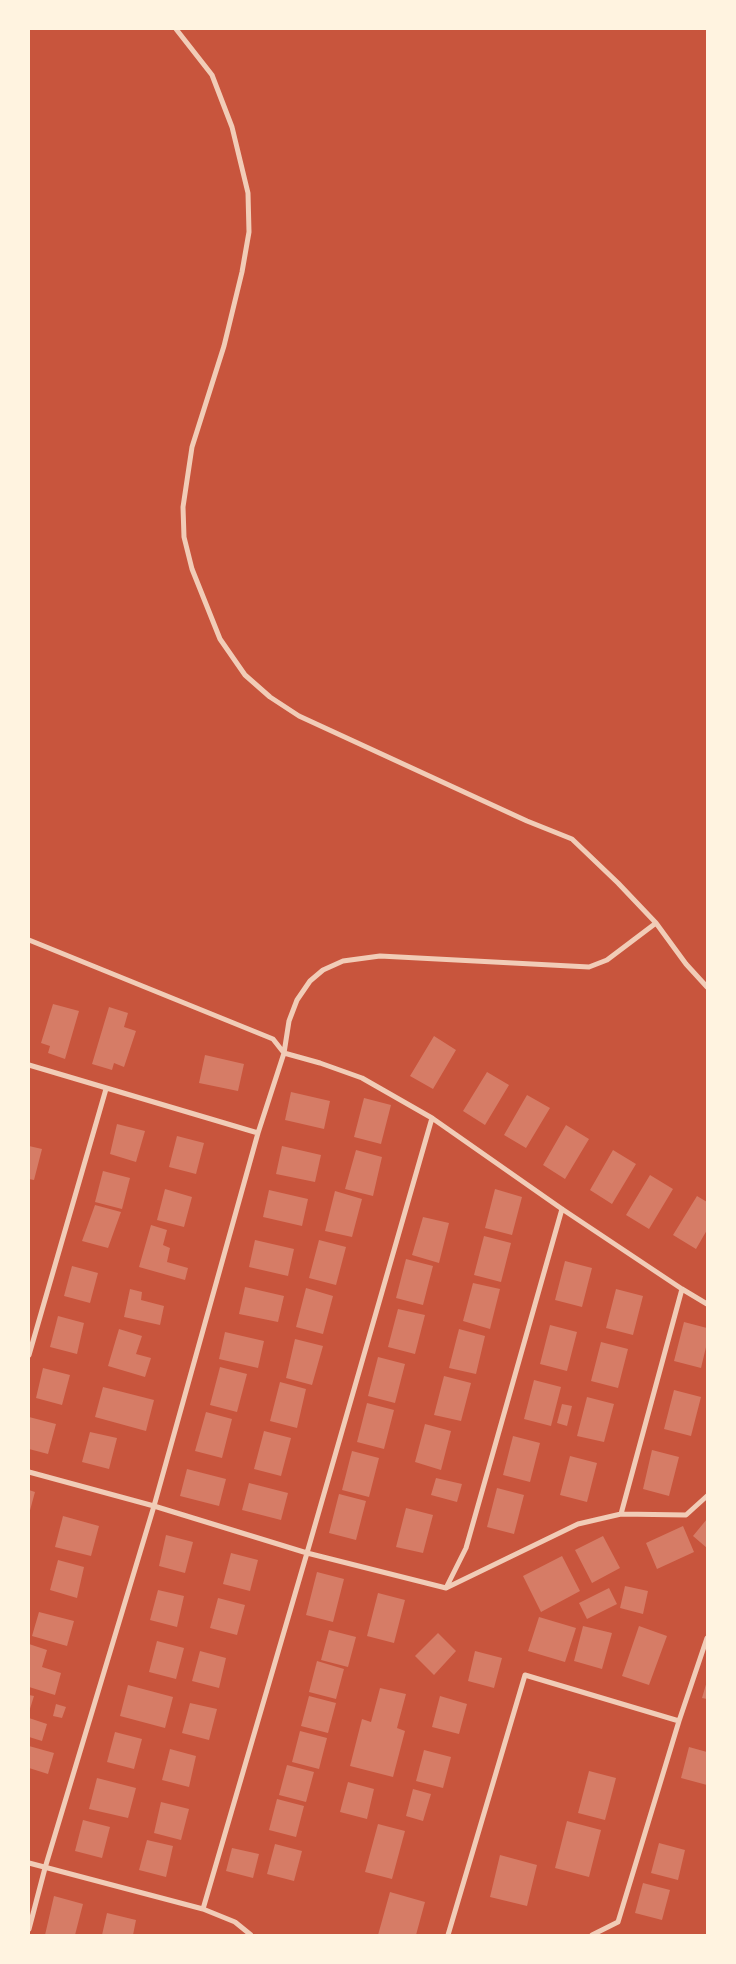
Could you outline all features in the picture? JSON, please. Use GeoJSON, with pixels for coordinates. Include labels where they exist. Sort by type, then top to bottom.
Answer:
{"type":"FeatureCollection","features":[{"type":"Feature","properties":{"kind":"street"},"geometry":{"type":"LineString","coordinates":[[176,29],[212,75],[232,127],[248,193],[249,232],[242,272],[224,346],[192,447],[183,507],[184,537],[192,569],[220,639],[245,675],[270,697],[299,716],[527,821],[572,839],[618,883],[656,924],[686,964],[707,987]]}},
{"type":"Feature","properties":{"kind":"street"},"geometry":{"type":"LineString","coordinates":[[29,1929],[45,1868],[154,1506],[258,1132],[284,1053],[289,1021],[297,1000],[310,981],[323,970],[343,961],[380,956],[589,967],[606,960],[656,924]]}},
{"type":"Feature","properties":{"kind":"street"},"geometry":{"type":"LineString","coordinates":[[29,940],[272,1039],[284,1053],[320,1062],[362,1078],[432,1118],[562,1209],[682,1290],[707,1304]]}},
{"type":"Feature","properties":{"kind":"street"},"geometry":{"type":"LineString","coordinates":[[29,1065],[258,1132]]}},
{"type":"Feature","properties":{"kind":"street"},"geometry":{"type":"LineString","coordinates":[[29,1355],[106,1089]]}},
{"type":"Feature","properties":{"kind":"street"},"geometry":{"type":"LineString","coordinates":[[203,1909],[432,1118]]}},
{"type":"Feature","properties":{"kind":"street"},"geometry":{"type":"LineString","coordinates":[[446,1588],[466,1548],[562,1209]]}},
{"type":"Feature","properties":{"kind":"street"},"geometry":{"type":"LineString","coordinates":[[620,1514],[682,1290]]}},
{"type":"Feature","properties":{"kind":"street"},"geometry":{"type":"LineString","coordinates":[[29,1472],[154,1506],[307,1553],[446,1588],[578,1524],[620,1514],[686,1515],[707,1496]]}},
{"type":"Feature","properties":{"kind":"street"},"geometry":{"type":"LineString","coordinates":[[592,1935],[618,1922],[679,1721],[707,1638]]}},
{"type":"Feature","properties":{"kind":"street"},"geometry":{"type":"LineString","coordinates":[[448,1935],[525,1675],[679,1721]]}},
{"type":"Feature","properties":{"kind":"street"},"geometry":{"type":"LineString","coordinates":[[29,1863],[203,1909],[235,1922],[251,1935]]}},
{"type":"Feature","properties":{"kind":"building"},"geometry":{"type":"Polygon","coordinates":[[[53,1004],[79,1011],[65,1059],[48,1053],[50,1046],[41,1043],[53,1004]]]}},
{"type":"Feature","properties":{"kind":"building"},"geometry":{"type":"Polygon","coordinates":[[[109,1007],[128,1013],[124,1027],[136,1031],[124,1067],[114,1063],[112,1070],[92,1064],[109,1007]]]}},
{"type":"Feature","properties":{"kind":"building"},"geometry":{"type":"Polygon","coordinates":[[[434,1036],[456,1050],[433,1089],[410,1076],[434,1036]]]}},
{"type":"Feature","properties":{"kind":"building"},"geometry":{"type":"Polygon","coordinates":[[[205,1055],[244,1064],[238,1091],[199,1083],[205,1055]]]}},
{"type":"Feature","properties":{"kind":"building"},"geometry":{"type":"Polygon","coordinates":[[[487,1072],[509,1085],[485,1125],[463,1111],[487,1072]]]}},
{"type":"Feature","properties":{"kind":"building"},"geometry":{"type":"Polygon","coordinates":[[[291,1092],[330,1101],[324,1129],[285,1120],[291,1092]]]}},
{"type":"Feature","properties":{"kind":"building"},"geometry":{"type":"Polygon","coordinates":[[[527,1095],[550,1108],[526,1148],[504,1135],[527,1095]]]}},
{"type":"Feature","properties":{"kind":"building"},"geometry":{"type":"Polygon","coordinates":[[[364,1098],[391,1105],[381,1144],[354,1137],[364,1098]]]}},
{"type":"Feature","properties":{"kind":"building"},"geometry":{"type":"Polygon","coordinates":[[[117,1124],[145,1131],[136,1162],[110,1154],[117,1124]]]}},
{"type":"Feature","properties":{"kind":"building"},"geometry":{"type":"Polygon","coordinates":[[[566,1125],[589,1139],[565,1179],[543,1165],[566,1125]]]}},
{"type":"Feature","properties":{"kind":"building"},"geometry":{"type":"Polygon","coordinates":[[[177,1136],[204,1143],[196,1174],[169,1167],[177,1136]]]}},
{"type":"Feature","properties":{"kind":"building"},"geometry":{"type":"Polygon","coordinates":[[[29,1146],[42,1149],[34,1180],[29,1179],[29,1146]]]}},
{"type":"Feature","properties":{"kind":"building"},"geometry":{"type":"Polygon","coordinates":[[[282,1146],[321,1155],[315,1182],[276,1174],[282,1146]]]}},
{"type":"Feature","properties":{"kind":"building"},"geometry":{"type":"Polygon","coordinates":[[[356,1150],[382,1157],[373,1196],[345,1189],[356,1150]]]}},
{"type":"Feature","properties":{"kind":"building"},"geometry":{"type":"Polygon","coordinates":[[[613,1150],[636,1164],[612,1204],[590,1190],[613,1150]]]}},
{"type":"Feature","properties":{"kind":"building"},"geometry":{"type":"Polygon","coordinates":[[[103,1171],[130,1178],[122,1209],[95,1202],[103,1171]]]}},
{"type":"Feature","properties":{"kind":"building"},"geometry":{"type":"Polygon","coordinates":[[[650,1175],[673,1189],[649,1229],[626,1215],[650,1175]]]}},
{"type":"Feature","properties":{"kind":"building"},"geometry":{"type":"Polygon","coordinates":[[[165,1189],[192,1197],[184,1227],[157,1220],[165,1189]]]}},
{"type":"Feature","properties":{"kind":"building"},"geometry":{"type":"Polygon","coordinates":[[[495,1189],[522,1197],[512,1235],[485,1228],[495,1189]]]}},
{"type":"Feature","properties":{"kind":"building"},"geometry":{"type":"Polygon","coordinates":[[[269,1190],[308,1199],[302,1226],[263,1217],[269,1190]]]}},
{"type":"Feature","properties":{"kind":"building"},"geometry":{"type":"Polygon","coordinates":[[[335,1191],[362,1199],[352,1237],[325,1231],[335,1191]]]}},
{"type":"Feature","properties":{"kind":"building"},"geometry":{"type":"Polygon","coordinates":[[[697,1196],[707,1202],[707,1230],[696,1249],[673,1235],[697,1196]]]}},
{"type":"Feature","properties":{"kind":"building"},"geometry":{"type":"Polygon","coordinates":[[[95,1205],[121,1212],[108,1248],[82,1241],[95,1205]]]}},
{"type":"Feature","properties":{"kind":"building"},"geometry":{"type":"Polygon","coordinates":[[[423,1217],[449,1223],[439,1263],[412,1255],[423,1217]]]}},
{"type":"Feature","properties":{"kind":"building"},"geometry":{"type":"Polygon","coordinates":[[[151,1225],[167,1230],[163,1245],[170,1248],[167,1262],[188,1268],[185,1280],[139,1267],[151,1225]]]}},
{"type":"Feature","properties":{"kind":"building"},"geometry":{"type":"Polygon","coordinates":[[[484,1236],[511,1243],[501,1282],[474,1275],[484,1236]]]}},
{"type":"Feature","properties":{"kind":"building"},"geometry":{"type":"Polygon","coordinates":[[[255,1240],[294,1249],[288,1276],[249,1267],[255,1240]]]}},
{"type":"Feature","properties":{"kind":"building"},"geometry":{"type":"Polygon","coordinates":[[[319,1240],[346,1247],[336,1285],[309,1278],[319,1240]]]}},
{"type":"Feature","properties":{"kind":"building"},"geometry":{"type":"Polygon","coordinates":[[[406,1259],[433,1266],[423,1305],[396,1298],[406,1259]]]}},
{"type":"Feature","properties":{"kind":"building"},"geometry":{"type":"Polygon","coordinates":[[[565,1261],[592,1268],[582,1307],[555,1300],[565,1261]]]}},
{"type":"Feature","properties":{"kind":"building"},"geometry":{"type":"Polygon","coordinates":[[[72,1266],[98,1273],[90,1303],[64,1296],[72,1266]]]}},
{"type":"Feature","properties":{"kind":"building"},"geometry":{"type":"Polygon","coordinates":[[[473,1283],[500,1289],[490,1329],[463,1321],[473,1283]]]}},
{"type":"Feature","properties":{"kind":"building"},"geometry":{"type":"Polygon","coordinates":[[[245,1287],[284,1296],[278,1322],[239,1314],[245,1287]]]}},
{"type":"Feature","properties":{"kind":"building"},"geometry":{"type":"Polygon","coordinates":[[[306,1288],[333,1296],[323,1334],[296,1327],[306,1288]]]}},
{"type":"Feature","properties":{"kind":"building"},"geometry":{"type":"Polygon","coordinates":[[[130,1289],[142,1292],[141,1300],[164,1306],[160,1325],[124,1317],[130,1289]]]}},
{"type":"Feature","properties":{"kind":"building"},"geometry":{"type":"Polygon","coordinates":[[[616,1289],[643,1296],[633,1335],[606,1328],[616,1289]]]}},
{"type":"Feature","properties":{"kind":"building"},"geometry":{"type":"Polygon","coordinates":[[[398,1309],[425,1315],[415,1354],[388,1347],[398,1309]]]}},
{"type":"Feature","properties":{"kind":"building"},"geometry":{"type":"Polygon","coordinates":[[[58,1316],[84,1323],[77,1354],[50,1347],[58,1316]]]}},
{"type":"Feature","properties":{"kind":"building"},"geometry":{"type":"Polygon","coordinates":[[[684,1322],[707,1328],[707,1343],[701,1368],[674,1361],[684,1322]]]}},
{"type":"Feature","properties":{"kind":"building"},"geometry":{"type":"Polygon","coordinates":[[[550,1325],[577,1332],[567,1371],[540,1364],[550,1325]]]}},
{"type":"Feature","properties":{"kind":"building"},"geometry":{"type":"Polygon","coordinates":[[[119,1329],[142,1336],[136,1354],[151,1358],[145,1377],[108,1366],[119,1329]]]}},
{"type":"Feature","properties":{"kind":"building"},"geometry":{"type":"Polygon","coordinates":[[[459,1329],[485,1336],[476,1374],[449,1368],[459,1329]]]}},
{"type":"Feature","properties":{"kind":"building"},"geometry":{"type":"Polygon","coordinates":[[[225,1332],[264,1341],[258,1368],[219,1359],[225,1332]]]}},
{"type":"Feature","properties":{"kind":"building"},"geometry":{"type":"Polygon","coordinates":[[[295,1339],[323,1346],[312,1385],[286,1378],[295,1339]]]}},
{"type":"Feature","properties":{"kind":"building"},"geometry":{"type":"Polygon","coordinates":[[[601,1342],[628,1349],[618,1388],[591,1381],[601,1342]]]}},
{"type":"Feature","properties":{"kind":"building"},"geometry":{"type":"Polygon","coordinates":[[[378,1357],[405,1364],[395,1403],[368,1396],[378,1357]]]}},
{"type":"Feature","properties":{"kind":"building"},"geometry":{"type":"Polygon","coordinates":[[[220,1367],[247,1374],[237,1412],[210,1405],[220,1367]]]}},
{"type":"Feature","properties":{"kind":"building"},"geometry":{"type":"Polygon","coordinates":[[[43,1368],[70,1375],[62,1405],[36,1398],[43,1368]]]}},
{"type":"Feature","properties":{"kind":"building"},"geometry":{"type":"Polygon","coordinates":[[[444,1376],[471,1383],[461,1421],[434,1415],[444,1376]]]}},
{"type":"Feature","properties":{"kind":"building"},"geometry":{"type":"Polygon","coordinates":[[[534,1380],[561,1387],[551,1426],[524,1419],[534,1380]]]}},
{"type":"Feature","properties":{"kind":"building"},"geometry":{"type":"Polygon","coordinates":[[[280,1382],[306,1389],[297,1428],[270,1421],[280,1382]]]}},
{"type":"Feature","properties":{"kind":"building"},"geometry":{"type":"Polygon","coordinates":[[[103,1387],[154,1400],[146,1431],[95,1417],[103,1387]]]}},
{"type":"Feature","properties":{"kind":"building"},"geometry":{"type":"Polygon","coordinates":[[[674,1390],[701,1397],[691,1436],[664,1429],[674,1390]]]}},
{"type":"Feature","properties":{"kind":"building"},"geometry":{"type":"Polygon","coordinates":[[[587,1397],[614,1404],[604,1442],[577,1436],[587,1397]]]}},
{"type":"Feature","properties":{"kind":"building"},"geometry":{"type":"Polygon","coordinates":[[[367,1403],[394,1410],[384,1449],[357,1442],[367,1403]]]}},
{"type":"Feature","properties":{"kind":"building"},"geometry":{"type":"Polygon","coordinates":[[[562,1404],[572,1406],[567,1426],[557,1423],[562,1404]]]}},
{"type":"Feature","properties":{"kind":"building"},"geometry":{"type":"Polygon","coordinates":[[[206,1412],[232,1419],[222,1458],[195,1451],[206,1412]]]}},
{"type":"Feature","properties":{"kind":"building"},"geometry":{"type":"Polygon","coordinates":[[[29,1417],[56,1424],[48,1454],[29,1449],[29,1417]]]}},
{"type":"Feature","properties":{"kind":"building"},"geometry":{"type":"Polygon","coordinates":[[[425,1424],[451,1431],[441,1470],[415,1462],[425,1424]]]}},
{"type":"Feature","properties":{"kind":"building"},"geometry":{"type":"Polygon","coordinates":[[[264,1431],[291,1438],[281,1476],[254,1469],[264,1431]]]}},
{"type":"Feature","properties":{"kind":"building"},"geometry":{"type":"Polygon","coordinates":[[[90,1432],[117,1438],[109,1469],[82,1462],[90,1432]]]}},
{"type":"Feature","properties":{"kind":"building"},"geometry":{"type":"Polygon","coordinates":[[[513,1436],[540,1443],[530,1482],[503,1475],[513,1436]]]}},
{"type":"Feature","properties":{"kind":"building"},"geometry":{"type":"Polygon","coordinates":[[[652,1450],[679,1457],[669,1496],[643,1489],[652,1450]]]}},
{"type":"Feature","properties":{"kind":"building"},"geometry":{"type":"Polygon","coordinates":[[[352,1451],[379,1458],[369,1497],[342,1490],[352,1451]]]}},
{"type":"Feature","properties":{"kind":"building"},"geometry":{"type":"Polygon","coordinates":[[[570,1456],[597,1463],[587,1502],[560,1495],[570,1456]]]}},
{"type":"Feature","properties":{"kind":"building"},"geometry":{"type":"Polygon","coordinates":[[[187,1469],[226,1479],[219,1506],[180,1496],[187,1469]]]}},
{"type":"Feature","properties":{"kind":"building"},"geometry":{"type":"Polygon","coordinates":[[[436,1478],[462,1484],[457,1502],[431,1495],[436,1478]]]}},
{"type":"Feature","properties":{"kind":"building"},"geometry":{"type":"Polygon","coordinates":[[[249,1483],[288,1493],[281,1520],[242,1510],[249,1483]]]}},
{"type":"Feature","properties":{"kind":"building"},"geometry":{"type":"Polygon","coordinates":[[[497,1488],[524,1495],[514,1534],[487,1527],[497,1488]]]}},
{"type":"Feature","properties":{"kind":"building"},"geometry":{"type":"Polygon","coordinates":[[[29,1490],[35,1492],[29,1514],[29,1490]]]}},
{"type":"Feature","properties":{"kind":"building"},"geometry":{"type":"Polygon","coordinates":[[[339,1494],[366,1501],[356,1540],[329,1533],[339,1494]]]}},
{"type":"Feature","properties":{"kind":"building"},"geometry":{"type":"Polygon","coordinates":[[[406,1508],[433,1515],[423,1553],[396,1547],[406,1508]]]}},
{"type":"Feature","properties":{"kind":"building"},"geometry":{"type":"Polygon","coordinates":[[[63,1516],[99,1526],[91,1556],[55,1547],[63,1516]]]}},
{"type":"Feature","properties":{"kind":"building"},"geometry":{"type":"Polygon","coordinates":[[[707,1519],[707,1548],[693,1536],[707,1519]]]}},
{"type":"Feature","properties":{"kind":"building"},"geometry":{"type":"Polygon","coordinates":[[[683,1526],[694,1552],[657,1569],[646,1543],[683,1526]]]}},
{"type":"Feature","properties":{"kind":"building"},"geometry":{"type":"Polygon","coordinates":[[[166,1535],[193,1542],[185,1573],[159,1566],[166,1535]]]}},
{"type":"Feature","properties":{"kind":"building"},"geometry":{"type":"Polygon","coordinates":[[[603,1536],[620,1568],[592,1583],[575,1550],[603,1536]]]}},
{"type":"Feature","properties":{"kind":"building"},"geometry":{"type":"Polygon","coordinates":[[[231,1553],[258,1560],[250,1591],[223,1584],[231,1553]]]}},
{"type":"Feature","properties":{"kind":"building"},"geometry":{"type":"Polygon","coordinates":[[[562,1556],[580,1591],[541,1612],[523,1576],[562,1556]]]}},
{"type":"Feature","properties":{"kind":"building"},"geometry":{"type":"Polygon","coordinates":[[[58,1560],[84,1567],[77,1598],[50,1590],[58,1560]]]}},
{"type":"Feature","properties":{"kind":"building"},"geometry":{"type":"Polygon","coordinates":[[[317,1572],[344,1579],[333,1622],[306,1615],[317,1572]]]}},
{"type":"Feature","properties":{"kind":"building"},"geometry":{"type":"Polygon","coordinates":[[[625,1586],[648,1591],[643,1614],[620,1608],[625,1586]]]}},
{"type":"Feature","properties":{"kind":"building"},"geometry":{"type":"Polygon","coordinates":[[[609,1588],[617,1604],[587,1619],[579,1603],[609,1588]]]}},
{"type":"Feature","properties":{"kind":"building"},"geometry":{"type":"Polygon","coordinates":[[[158,1590],[184,1596],[177,1627],[150,1620],[158,1590]]]}},
{"type":"Feature","properties":{"kind":"building"},"geometry":{"type":"Polygon","coordinates":[[[378,1593],[405,1600],[394,1643],[367,1636],[378,1593]]]}},
{"type":"Feature","properties":{"kind":"building"},"geometry":{"type":"Polygon","coordinates":[[[218,1598],[245,1605],[237,1635],[210,1628],[218,1598]]]}},
{"type":"Feature","properties":{"kind":"building"},"geometry":{"type":"Polygon","coordinates":[[[39,1612],[74,1621],[67,1646],[32,1636],[39,1612]]]}},
{"type":"Feature","properties":{"kind":"building"},"geometry":{"type":"Polygon","coordinates":[[[539,1617],[576,1628],[565,1662],[528,1651],[539,1617]]]}},
{"type":"Feature","properties":{"kind":"building"},"geometry":{"type":"Polygon","coordinates":[[[583,1626],[612,1633],[602,1669],[574,1661],[583,1626]]]}},
{"type":"Feature","properties":{"kind":"building"},"geometry":{"type":"Polygon","coordinates":[[[639,1626],[667,1636],[649,1685],[622,1676],[639,1626]]]}},
{"type":"Feature","properties":{"kind":"building"},"geometry":{"type":"Polygon","coordinates":[[[329,1630],[356,1637],[348,1667],[321,1660],[329,1630]]]}},
{"type":"Feature","properties":{"kind":"building"},"geometry":{"type":"Polygon","coordinates":[[[438,1633],[456,1651],[434,1675],[415,1656],[438,1633]]]}},
{"type":"Feature","properties":{"kind":"building"},"geometry":{"type":"Polygon","coordinates":[[[157,1641],[184,1648],[176,1679],[149,1672],[157,1641]]]}},
{"type":"Feature","properties":{"kind":"building"},"geometry":{"type":"Polygon","coordinates":[[[29,1644],[47,1650],[42,1667],[61,1673],[55,1695],[29,1687],[29,1644]]]}},
{"type":"Feature","properties":{"kind":"building"},"geometry":{"type":"Polygon","coordinates":[[[200,1651],[226,1658],[219,1688],[192,1681],[200,1651]]]}},
{"type":"Feature","properties":{"kind":"building"},"geometry":{"type":"Polygon","coordinates":[[[475,1651],[502,1658],[494,1688],[468,1681],[475,1651]]]}},
{"type":"Feature","properties":{"kind":"building"},"geometry":{"type":"Polygon","coordinates":[[[317,1661],[344,1669],[336,1699],[309,1692],[317,1661]]]}},
{"type":"Feature","properties":{"kind":"building"},"geometry":{"type":"Polygon","coordinates":[[[707,1681],[707,1699],[702,1698],[707,1681]]]}},
{"type":"Feature","properties":{"kind":"building"},"geometry":{"type":"Polygon","coordinates":[[[128,1685],[173,1697],[165,1728],[120,1716],[128,1685]]]}},
{"type":"Feature","properties":{"kind":"building"},"geometry":{"type":"Polygon","coordinates":[[[380,1688],[406,1694],[397,1728],[405,1731],[393,1777],[350,1766],[362,1719],[371,1722],[380,1688]]]}},
{"type":"Feature","properties":{"kind":"building"},"geometry":{"type":"Polygon","coordinates":[[[29,1695],[34,1696],[29,1712],[29,1695]]]}},
{"type":"Feature","properties":{"kind":"building"},"geometry":{"type":"Polygon","coordinates":[[[309,1696],[336,1703],[328,1733],[301,1726],[309,1696]]]}},
{"type":"Feature","properties":{"kind":"building"},"geometry":{"type":"Polygon","coordinates":[[[440,1696],[467,1704],[459,1734],[432,1727],[440,1696]]]}},
{"type":"Feature","properties":{"kind":"building"},"geometry":{"type":"Polygon","coordinates":[[[190,1703],[217,1709],[209,1740],[182,1733],[190,1703]]]}},
{"type":"Feature","properties":{"kind":"building"},"geometry":{"type":"Polygon","coordinates":[[[56,1704],[66,1707],[62,1718],[53,1716],[56,1704]]]}},
{"type":"Feature","properties":{"kind":"building"},"geometry":{"type":"Polygon","coordinates":[[[29,1718],[47,1724],[42,1741],[29,1737],[29,1718]]]}},
{"type":"Feature","properties":{"kind":"building"},"geometry":{"type":"Polygon","coordinates":[[[300,1731],[327,1738],[319,1769],[292,1762],[300,1731]]]}},
{"type":"Feature","properties":{"kind":"building"},"geometry":{"type":"Polygon","coordinates":[[[115,1732],[142,1739],[134,1769],[107,1762],[115,1732]]]}},
{"type":"Feature","properties":{"kind":"building"},"geometry":{"type":"Polygon","coordinates":[[[29,1746],[54,1753],[48,1774],[29,1768],[29,1746]]]}},
{"type":"Feature","properties":{"kind":"building"},"geometry":{"type":"Polygon","coordinates":[[[689,1747],[707,1752],[707,1785],[681,1778],[689,1747]]]}},
{"type":"Feature","properties":{"kind":"building"},"geometry":{"type":"Polygon","coordinates":[[[170,1749],[196,1756],[189,1787],[162,1780],[170,1749]]]}},
{"type":"Feature","properties":{"kind":"building"},"geometry":{"type":"Polygon","coordinates":[[[424,1750],[451,1757],[443,1788],[416,1781],[424,1750]]]}},
{"type":"Feature","properties":{"kind":"building"},"geometry":{"type":"Polygon","coordinates":[[[287,1765],[314,1772],[306,1802],[279,1795],[287,1765]]]}},
{"type":"Feature","properties":{"kind":"building"},"geometry":{"type":"Polygon","coordinates":[[[589,1771],[616,1778],[605,1820],[578,1813],[589,1771]]]}},
{"type":"Feature","properties":{"kind":"building"},"geometry":{"type":"Polygon","coordinates":[[[97,1778],[136,1788],[128,1818],[89,1809],[97,1778]]]}},
{"type":"Feature","properties":{"kind":"building"},"geometry":{"type":"Polygon","coordinates":[[[348,1782],[374,1789],[367,1819],[340,1812],[348,1782]]]}},
{"type":"Feature","properties":{"kind":"building"},"geometry":{"type":"Polygon","coordinates":[[[413,1789],[431,1794],[423,1821],[406,1816],[413,1789]]]}},
{"type":"Feature","properties":{"kind":"building"},"geometry":{"type":"Polygon","coordinates":[[[277,1799],[304,1806],[296,1837],[269,1830],[277,1799]]]}},
{"type":"Feature","properties":{"kind":"building"},"geometry":{"type":"Polygon","coordinates":[[[161,1802],[189,1809],[181,1840],[154,1833],[161,1802]]]}},
{"type":"Feature","properties":{"kind":"building"},"geometry":{"type":"Polygon","coordinates":[[[83,1820],[110,1827],[102,1858],[75,1851],[83,1820]]]}},
{"type":"Feature","properties":{"kind":"building"},"geometry":{"type":"Polygon","coordinates":[[[567,1821],[601,1830],[589,1877],[555,1868],[567,1821]]]}},
{"type":"Feature","properties":{"kind":"building"},"geometry":{"type":"Polygon","coordinates":[[[378,1824],[405,1831],[392,1879],[365,1872],[378,1824]]]}},
{"type":"Feature","properties":{"kind":"building"},"geometry":{"type":"Polygon","coordinates":[[[147,1840],[173,1846],[166,1877],[139,1870],[147,1840]]]}},
{"type":"Feature","properties":{"kind":"building"},"geometry":{"type":"Polygon","coordinates":[[[659,1843],[685,1850],[678,1880],[651,1873],[659,1843]]]}},
{"type":"Feature","properties":{"kind":"building"},"geometry":{"type":"Polygon","coordinates":[[[275,1844],[302,1851],[294,1881],[267,1874],[275,1844]]]}},
{"type":"Feature","properties":{"kind":"building"},"geometry":{"type":"Polygon","coordinates":[[[232,1848],[259,1854],[253,1878],[226,1871],[232,1848]]]}},
{"type":"Feature","properties":{"kind":"building"},"geometry":{"type":"Polygon","coordinates":[[[500,1855],[537,1865],[527,1906],[490,1897],[500,1855]]]}},
{"type":"Feature","properties":{"kind":"building"},"geometry":{"type":"Polygon","coordinates":[[[643,1883],[670,1890],[662,1920],[635,1913],[643,1883]]]}},
{"type":"Feature","properties":{"kind":"building"},"geometry":{"type":"Polygon","coordinates":[[[390,1892],[425,1902],[416,1935],[378,1935],[390,1892]]]}},
{"type":"Feature","properties":{"kind":"building"},"geometry":{"type":"Polygon","coordinates":[[[54,1896],[83,1904],[75,1935],[45,1935],[54,1896]]]}},
{"type":"Feature","properties":{"kind":"building"},"geometry":{"type":"Polygon","coordinates":[[[107,1913],[136,1920],[133,1935],[102,1935],[107,1913]]]}}]}
